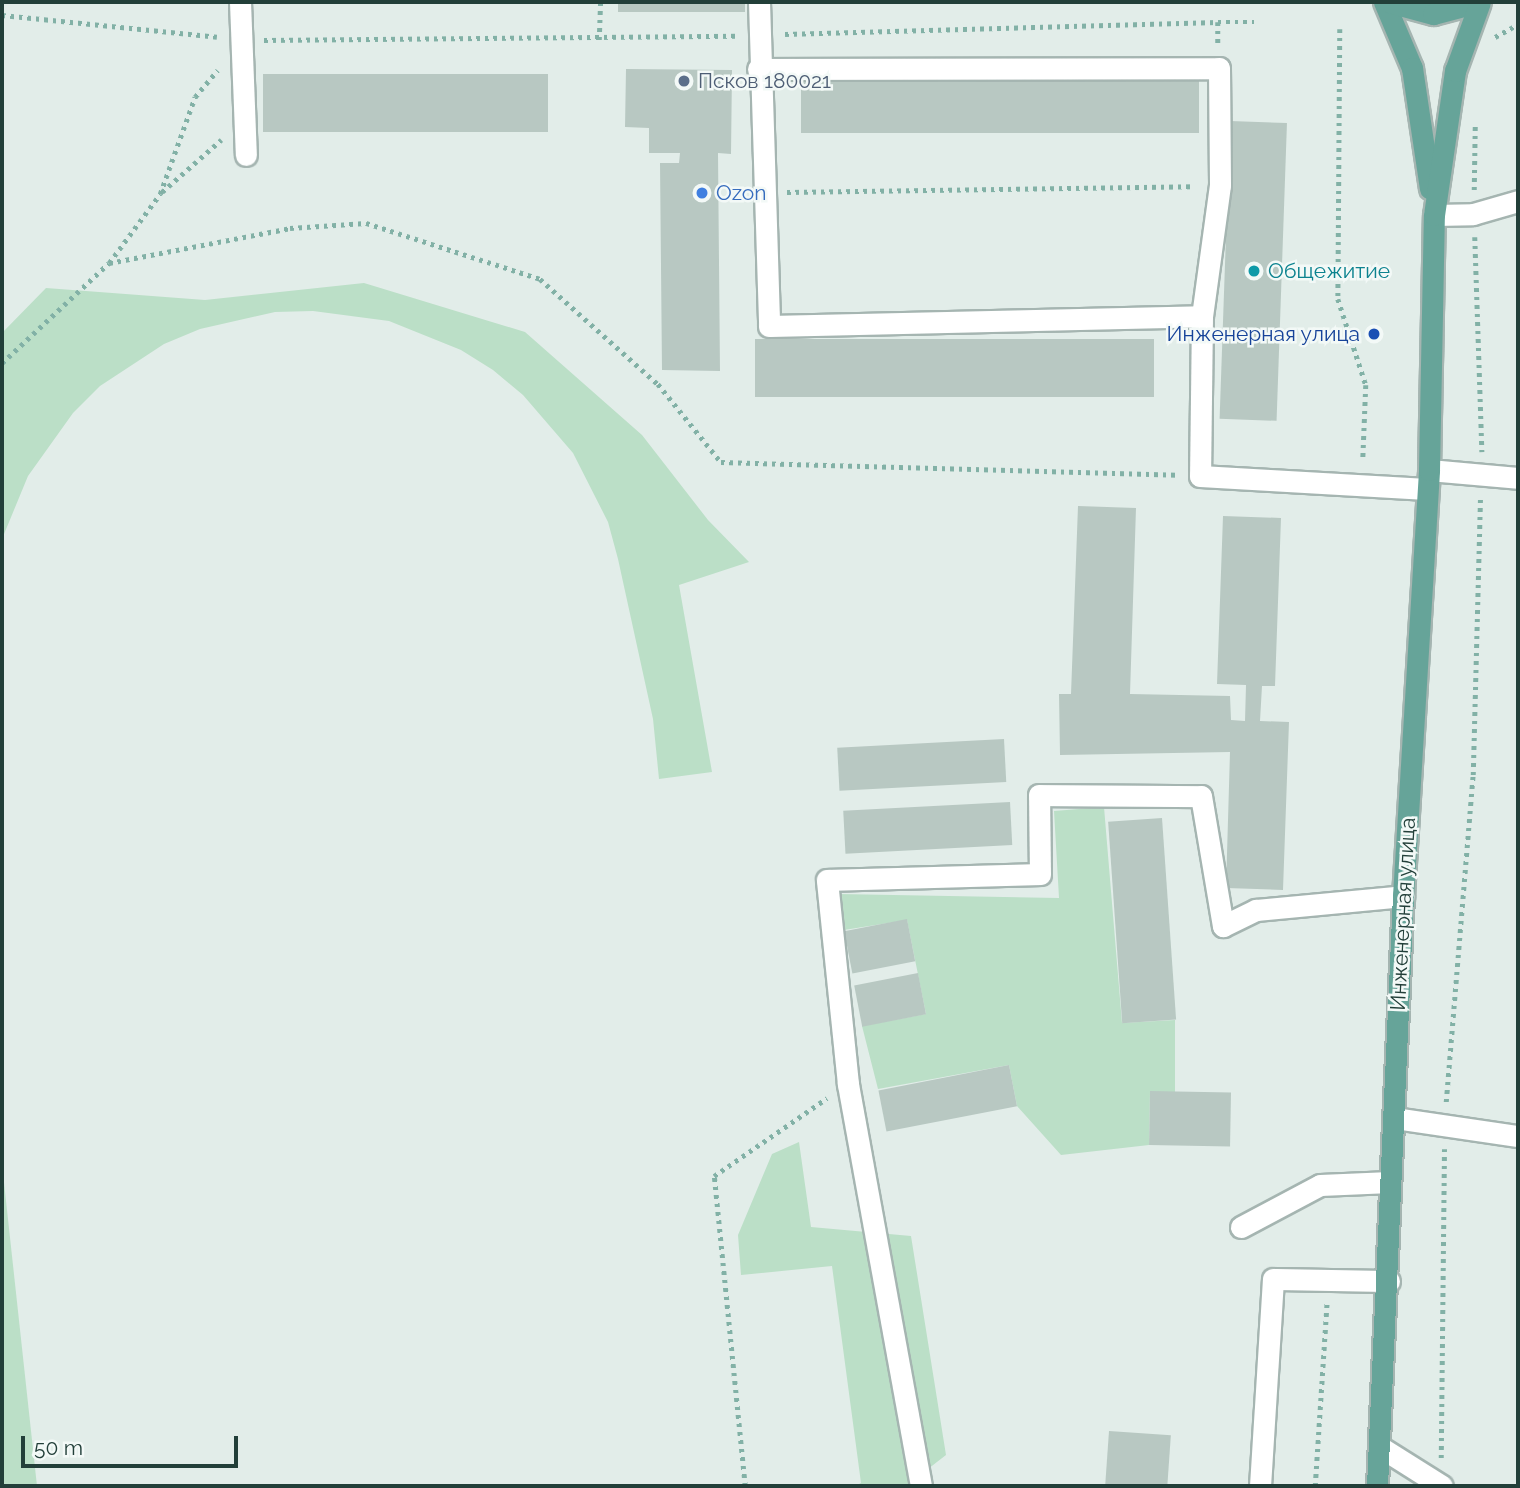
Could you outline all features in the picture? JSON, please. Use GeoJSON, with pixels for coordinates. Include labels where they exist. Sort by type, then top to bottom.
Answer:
{"type":"FeatureCollection","features":[{"type":"Feature","properties":{"kind":"main road","name":"Инженерная улица"},"geometry":{"type":"LineString","coordinates":[[1387,2],[1433,14],[1480,2]]}},
{"type":"Feature","properties":{"kind":"main road","name":"Инженерная улица"},"geometry":{"type":"LineString","coordinates":[[1387,2],[1412,68],[1434,215]]}},
{"type":"Feature","properties":{"kind":"main road","name":"Инженерная улица"},"geometry":{"type":"LineString","coordinates":[[1377,1486],[1389,1281],[1390,1182],[1403,896],[1428,480],[1434,215],[1455,71],[1480,2]]}},
{"type":"Feature","properties":{"kind":"lane"},"geometry":{"type":"LineString","coordinates":[[240,2],[246,155]]}},
{"type":"Feature","properties":{"kind":"lane"},"geometry":{"type":"LineString","coordinates":[[759,2],[761,35],[758,69],[767,192],[769,326],[1202,316]]}},
{"type":"Feature","properties":{"kind":"lane"},"geometry":{"type":"LineString","coordinates":[[758,69],[1219,68],[1220,185],[1202,316],[1200,476],[1363,485],[1480,475],[1518,478]]}},
{"type":"Feature","properties":{"kind":"lane"},"geometry":{"type":"LineString","coordinates":[[1434,215],[1474,214],[1518,201]]}},
{"type":"Feature","properties":{"kind":"lane"},"geometry":{"type":"LineString","coordinates":[[922,1486],[848,1084],[827,880],[1040,874],[1039,795],[1201,796],[1223,926],[1256,910],[1403,896]]}},
{"type":"Feature","properties":{"kind":"lane"},"geometry":{"type":"LineString","coordinates":[[1394,1118],[1518,1136]]}},
{"type":"Feature","properties":{"kind":"lane"},"geometry":{"type":"LineString","coordinates":[[1241,1227],[1320,1185],[1390,1182]]}},
{"type":"Feature","properties":{"kind":"lane"},"geometry":{"type":"LineString","coordinates":[[1260,1486],[1273,1279],[1389,1281]]}},
{"type":"Feature","properties":{"kind":"lane"},"geometry":{"type":"LineString","coordinates":[[1380,1447],[1441,1486]]}},
{"type":"Feature","properties":{"kind":"path"},"geometry":{"type":"LineString","coordinates":[[599,40],[600,2]]}},
{"type":"Feature","properties":{"kind":"path"},"geometry":{"type":"LineString","coordinates":[[2,15],[243,40],[599,40],[1254,22]]}},
{"type":"Feature","properties":{"kind":"path"},"geometry":{"type":"LineString","coordinates":[[1218,22],[1219,68]]}},
{"type":"Feature","properties":{"kind":"path"},"geometry":{"type":"LineString","coordinates":[[1340,29],[1338,299],[1366,385],[1363,485]]}},
{"type":"Feature","properties":{"kind":"path"},"geometry":{"type":"LineString","coordinates":[[160,194],[195,97],[243,40]]}},
{"type":"Feature","properties":{"kind":"path"},"geometry":{"type":"LineString","coordinates":[[1441,1486],[1444,1127],[1473,775],[1480,475],[1484,417],[1474,214],[1475,112]]}},
{"type":"Feature","properties":{"kind":"path"},"geometry":{"type":"LineString","coordinates":[[2,363],[109,263],[160,194],[245,118]]}},
{"type":"Feature","properties":{"kind":"path"},"geometry":{"type":"LineString","coordinates":[[767,192],[1220,185]]}},
{"type":"Feature","properties":{"kind":"path"},"geometry":{"type":"LineString","coordinates":[[109,263],[290,228],[366,223],[540,279],[658,384],[721,461],[1200,476]]}},
{"type":"Feature","properties":{"kind":"path"},"geometry":{"type":"LineString","coordinates":[[745,1486],[714,1176],[848,1084]]}},
{"type":"Feature","properties":{"kind":"path"},"geometry":{"type":"LineString","coordinates":[[1315,1486],[1328,1280]]}},
{"type":"Feature","properties":{"kind":"green space"},"geometry":{"type":"Polygon","coordinates":[[[364,283],[525,332],[642,435],[708,520],[749,562],[679,585],[712,772],[659,779],[653,719],[618,559],[608,522],[573,453],[523,395],[493,370],[461,350],[389,321],[313,311],[275,312],[200,329],[164,344],[100,386],[73,413],[28,476],[2,539],[2,333],[46,288],[205,300],[364,283]]]}},
{"type":"Feature","properties":{"kind":"green space"},"geometry":{"type":"Polygon","coordinates":[[[1104,807],[1122,1023],[1175,1020],[1175,1092],[1150,1092],[1149,1145],[1061,1155],[1017,1106],[1009,1065],[878,1089],[862,1026],[926,1014],[907,920],[844,930],[838,894],[1059,898],[1054,811],[1104,807]]]}},
{"type":"Feature","properties":{"kind":"green space"},"geometry":{"type":"Polygon","coordinates":[[[799,1142],[811,1227],[911,1236],[946,1455],[906,1486],[855,1486],[861,1483],[832,1266],[741,1275],[738,1235],[772,1154],[799,1142]]]}},
{"type":"Feature","properties":{"kind":"green space"},"geometry":{"type":"Polygon","coordinates":[[[2,1164],[37,1486],[2,1486],[2,1164]]]}},
{"type":"Feature","properties":{"kind":"building"},"geometry":{"type":"Polygon","coordinates":[[[618,2],[745,2],[745,12],[618,12],[618,2]]]}},
{"type":"Feature","properties":{"kind":"building"},"geometry":{"type":"Polygon","coordinates":[[[626,69],[732,70],[731,154],[718,153],[720,371],[662,370],[660,163],[679,163],[680,153],[649,153],[649,128],[625,127],[626,69]]]}},
{"type":"Feature","properties":{"kind":"building"},"geometry":{"type":"Polygon","coordinates":[[[263,74],[548,74],[548,132],[263,132],[263,74]]]}},
{"type":"Feature","properties":{"kind":"building"},"geometry":{"type":"Polygon","coordinates":[[[801,75],[1199,75],[1199,133],[801,133],[801,75]]]}},
{"type":"Feature","properties":{"kind":"building","name":"Общежитие"},"geometry":{"type":"Polygon","coordinates":[[[1230,121],[1287,123],[1277,421],[1220,419],[1230,121]]]}},
{"type":"Feature","properties":{"kind":"building"},"geometry":{"type":"Polygon","coordinates":[[[755,339],[1154,339],[1154,397],[755,397],[755,339]]]}},
{"type":"Feature","properties":{"kind":"building"},"geometry":{"type":"Polygon","coordinates":[[[1078,506],[1136,508],[1130,694],[1230,696],[1231,720],[1245,721],[1246,685],[1217,684],[1223,516],[1281,518],[1275,686],[1262,686],[1260,721],[1289,722],[1283,890],[1226,888],[1230,752],[1060,755],[1059,694],[1071,694],[1078,506]]]}},
{"type":"Feature","properties":{"kind":"building"},"geometry":{"type":"Polygon","coordinates":[[[1004,739],[1006,782],[839,791],[837,748],[1004,739]]]}},
{"type":"Feature","properties":{"kind":"building"},"geometry":{"type":"Polygon","coordinates":[[[1010,802],[1012,845],[845,854],[843,811],[1010,802]]]}},
{"type":"Feature","properties":{"kind":"building"},"geometry":{"type":"Polygon","coordinates":[[[1162,818],[1176,1020],[1122,1023],[1108,822],[1162,818]]]}},
{"type":"Feature","properties":{"kind":"building"},"geometry":{"type":"Polygon","coordinates":[[[907,919],[915,961],[852,973],[844,931],[907,919]]]}},
{"type":"Feature","properties":{"kind":"building"},"geometry":{"type":"Polygon","coordinates":[[[918,973],[926,1014],[862,1027],[854,985],[918,973]]]}},
{"type":"Feature","properties":{"kind":"building"},"geometry":{"type":"Polygon","coordinates":[[[1009,1065],[1017,1106],[886,1132],[878,1090],[1009,1065]]]}},
{"type":"Feature","properties":{"kind":"building"},"geometry":{"type":"Polygon","coordinates":[[[1150,1091],[1231,1092],[1230,1146],[1149,1145],[1150,1091]]]}},
{"type":"Feature","properties":{"kind":"building"},"geometry":{"type":"Polygon","coordinates":[[[1109,1431],[1171,1435],[1167,1486],[1105,1486],[1109,1431]]]}},
{"type":"Feature","properties":{"kind":"place","name":"Псков 180021"},"geometry":{"type":"Point","coordinates":[684,81]}},
{"type":"Feature","properties":{"kind":"place","name":"Ozon"},"geometry":{"type":"Point","coordinates":[702,193]}},
{"type":"Feature","properties":{"kind":"place","name":"Общежитие"},"geometry":{"type":"Point","coordinates":[1254,271]}},
{"type":"Feature","properties":{"kind":"place","name":"Инженерная улица"},"geometry":{"type":"Point","coordinates":[1374,334]}}]}
